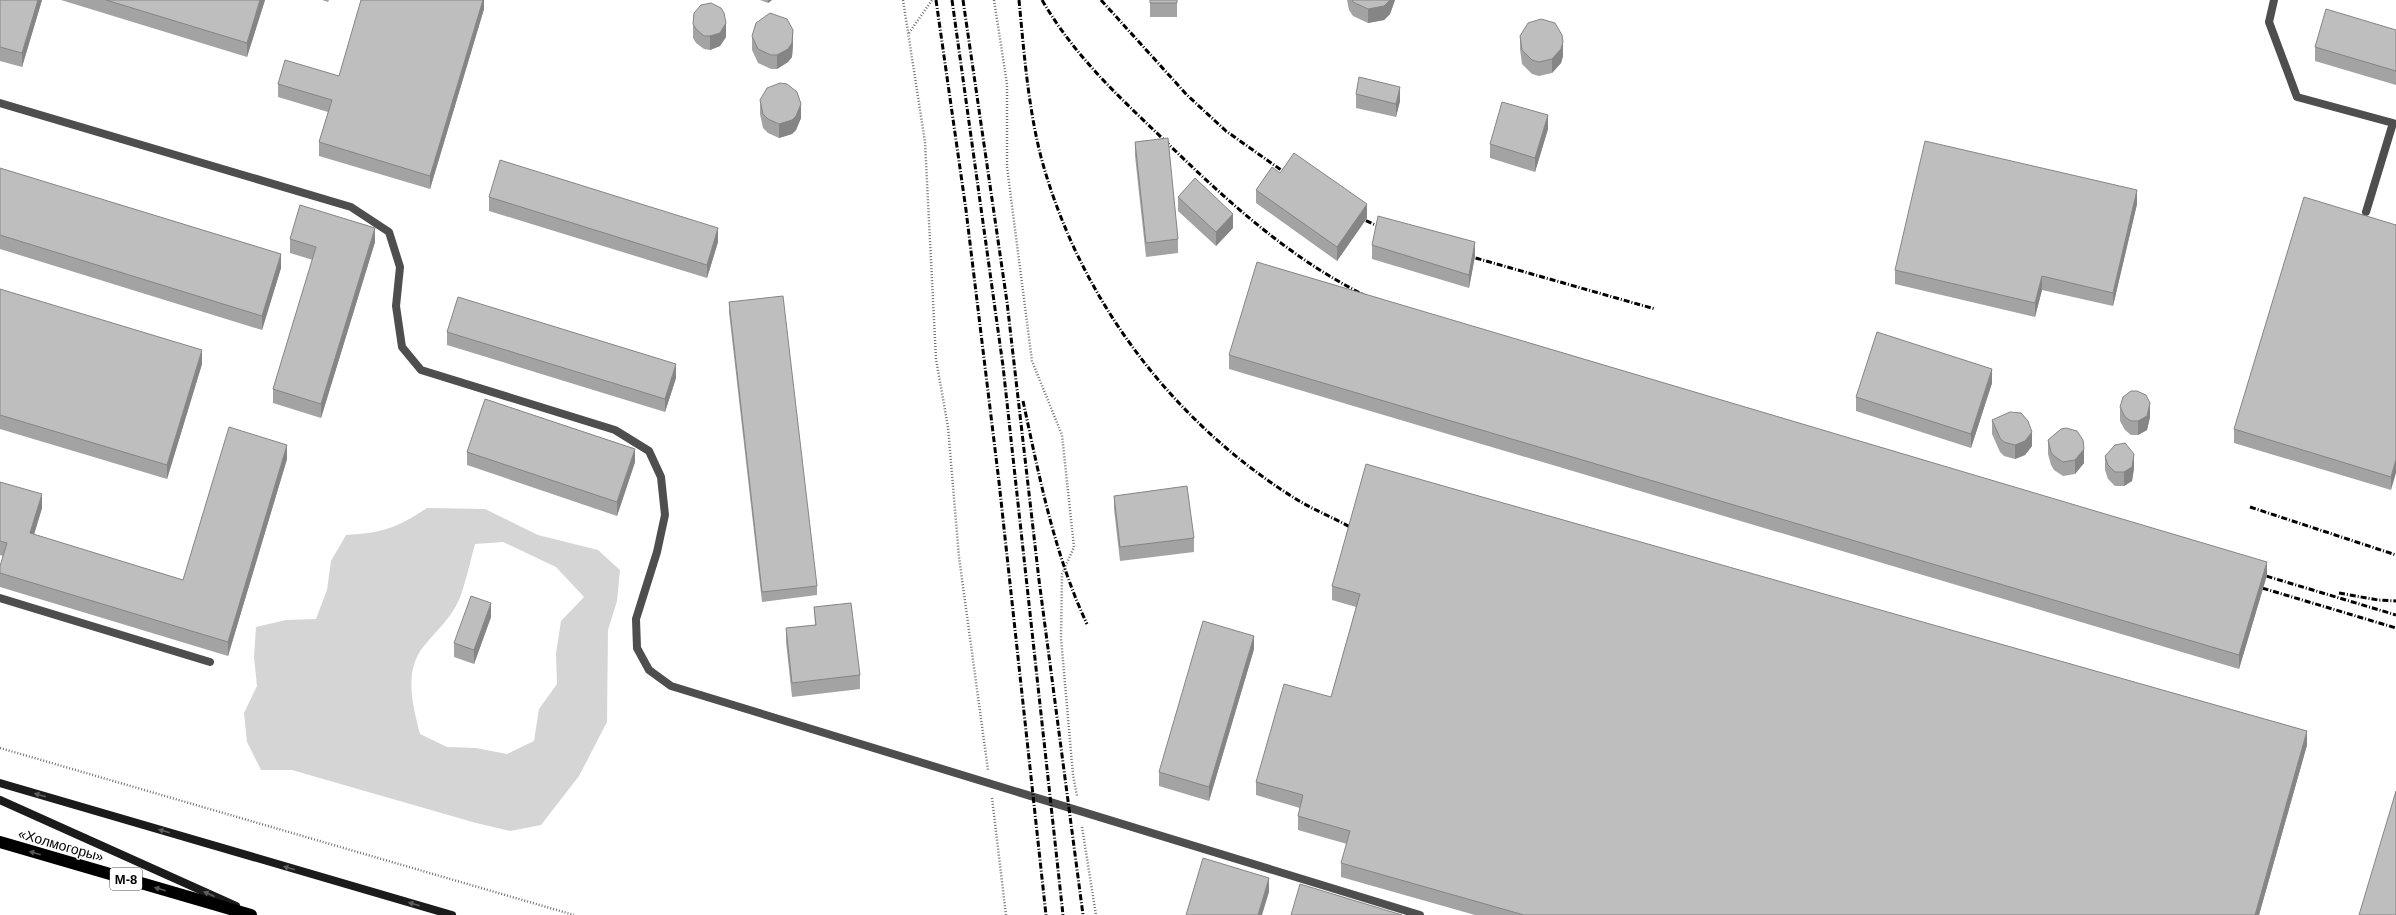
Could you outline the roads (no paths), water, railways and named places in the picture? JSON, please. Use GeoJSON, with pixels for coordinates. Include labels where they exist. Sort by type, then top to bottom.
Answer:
{"type":"FeatureCollection","features":[{"type":"Feature","properties":{"kind":"highway","name":"«Холмогоры»"},"geometry":{"type":"LineString","coordinates":[[0,842],[251,915]]}},
{"type":"Feature","properties":{"kind":"street"},"geometry":{"type":"LineString","coordinates":[[0,783],[452,915]]}},
{"type":"Feature","properties":{"kind":"street"},"geometry":{"type":"LineString","coordinates":[[0,800],[257,915]]}},
{"type":"Feature","properties":{"kind":"lane"},"geometry":{"type":"LineString","coordinates":[[2274,0],[2269,22],[2297,97],[2393,123],[2366,212]]}},
{"type":"Feature","properties":{"kind":"lane"},"geometry":{"type":"LineString","coordinates":[[0,103],[351,207],[389,232],[400,267],[396,306],[402,347],[421,370],[615,430],[649,451],[661,477],[665,515],[657,552],[636,619],[637,648],[649,670],[671,686],[1284,875],[1420,915]]}},
{"type":"Feature","properties":{"kind":"lane"},"geometry":{"type":"LineString","coordinates":[[0,598],[210,662]]}},
{"type":"Feature","properties":{"kind":"railway"},"geometry":{"type":"LineString","coordinates":[[936,0],[966,210],[999,482],[1046,915]]}},
{"type":"Feature","properties":{"kind":"railway"},"geometry":{"type":"LineString","coordinates":[[952,0],[1003,366],[1063,915]]}},
{"type":"Feature","properties":{"kind":"railway"},"geometry":{"type":"LineString","coordinates":[[963,0],[1007,302],[1039,580],[1083,915]]}},
{"type":"Feature","properties":{"kind":"railway"},"geometry":{"type":"LineString","coordinates":[[1019,0],[1030,99],[1041,157],[1058,209],[1079,259],[1106,307],[1136,352],[1171,394],[1209,433],[1251,468],[1296,499],[1352,528]]}},
{"type":"Feature","properties":{"kind":"railway"},"geometry":{"type":"LineString","coordinates":[[1042,0],[1068,39],[1097,73],[1208,182],[1283,245],[1337,280],[1366,296]]}},
{"type":"Feature","properties":{"kind":"railway"},"geometry":{"type":"LineString","coordinates":[[1101,0],[1187,95],[1226,131],[1291,177]]}},
{"type":"Feature","properties":{"kind":"railway"},"geometry":{"type":"LineString","coordinates":[[1356,216],[1386,230]]}},
{"type":"Feature","properties":{"kind":"railway"},"geometry":{"type":"LineString","coordinates":[[1465,255],[1655,309]]}},
{"type":"Feature","properties":{"kind":"railway"},"geometry":{"type":"LineString","coordinates":[[1023,401],[1056,542],[1075,597],[1087,624]]}},
{"type":"Feature","properties":{"kind":"railway"},"geometry":{"type":"LineString","coordinates":[[2250,507],[2396,555]]}},
{"type":"Feature","properties":{"kind":"railway"},"geometry":{"type":"LineString","coordinates":[[2256,573],[2396,615]]}},
{"type":"Feature","properties":{"kind":"railway"},"geometry":{"type":"LineString","coordinates":[[2252,585],[2396,628]]}},
{"type":"Feature","properties":{"kind":"railway"},"geometry":{"type":"LineString","coordinates":[[2339,593],[2378,600],[2396,601]]}}]}
